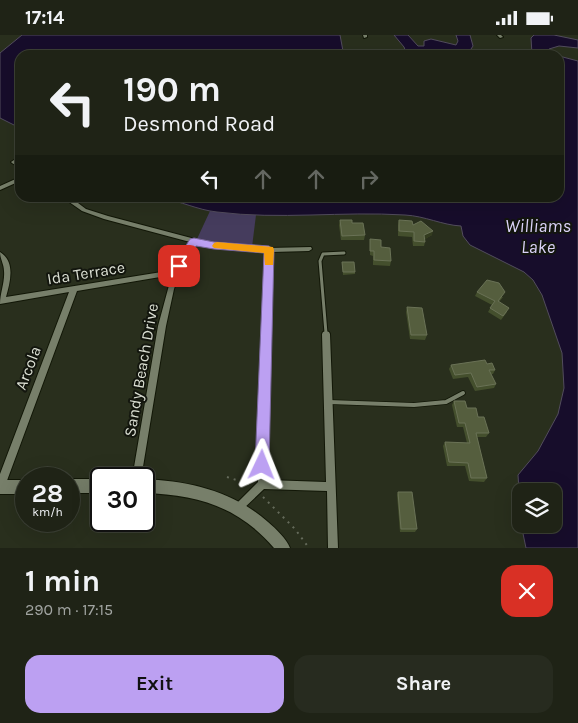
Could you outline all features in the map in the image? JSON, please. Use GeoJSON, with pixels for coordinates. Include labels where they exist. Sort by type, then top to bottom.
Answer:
{"type":"FeatureCollection","features":[{"type":"Feature","properties":{"kind":"main road"},"geometry":{"type":"LineString","coordinates":[[0,486],[15,487]]}},
{"type":"Feature","properties":{"kind":"main road"},"geometry":{"type":"LineString","coordinates":[[155,487],[192,489],[238,508],[272,534],[283,548]]}},
{"type":"Feature","properties":{"kind":"street"},"geometry":{"type":"LineString","coordinates":[[0,188],[15,181]]}},
{"type":"Feature","properties":{"kind":"street"},"geometry":{"type":"LineString","coordinates":[[73,202],[106,218],[214,246],[269,250],[309,249]]}},
{"type":"Feature","properties":{"kind":"street","name":"Sandy Beach Drive"},"geometry":{"type":"LineString","coordinates":[[138,467],[162,326],[177,272],[194,241]]}},
{"type":"Feature","properties":{"kind":"street"},"geometry":{"type":"LineString","coordinates":[[238,508],[262,484],[269,250]]}},
{"type":"Feature","properties":{"kind":"street"},"geometry":{"type":"LineString","coordinates":[[0,254],[6,260],[8,267],[1,301]]}},
{"type":"Feature","properties":{"kind":"street","name":"Ida Terrace"},"geometry":{"type":"LineString","coordinates":[[1,301],[177,272]]}},
{"type":"Feature","properties":{"kind":"street","name":"Arcola"},"geometry":{"type":"LineString","coordinates":[[0,486],[74,289]]}},
{"type":"Feature","properties":{"kind":"street"},"geometry":{"type":"LineString","coordinates":[[326,334],[333,548]]}},
{"type":"Feature","properties":{"kind":"street"},"geometry":{"type":"LineString","coordinates":[[262,484],[330,487]]}},
{"type":"Feature","properties":{"kind":"lane"},"geometry":{"type":"LineString","coordinates":[[326,334],[320,261],[323,255],[344,253]]}},
{"type":"Feature","properties":{"kind":"lane"},"geometry":{"type":"LineString","coordinates":[[329,402],[414,405],[446,402],[463,393]]}},
{"type":"Feature","properties":{"kind":"path"},"geometry":{"type":"LineString","coordinates":[[227,477],[249,484]]}},
{"type":"Feature","properties":{"kind":"path"},"geometry":{"type":"LineString","coordinates":[[261,495],[295,529],[310,548]]}},
{"type":"Feature","properties":{"kind":"shaded area"},"geometry":{"type":"Polygon","coordinates":[[[210,211],[256,215],[252,247],[214,246],[194,241],[197,239],[210,211]]]}},
{"type":"Feature","properties":{"kind":"water"},"geometry":{"type":"Polygon","coordinates":[[[22,35],[340,35],[343,50],[15,50],[15,126],[0,118],[0,53],[22,35]]]}},
{"type":"Feature","properties":{"kind":"water"},"geometry":{"type":"Polygon","coordinates":[[[394,35],[408,35],[418,46],[424,46],[424,41],[431,39],[456,45],[458,41],[456,35],[470,35],[473,46],[470,50],[405,50],[394,35]]]}},
{"type":"Feature","properties":{"kind":"water"},"geometry":{"type":"Polygon","coordinates":[[[534,35],[554,35],[578,40],[578,48],[559,46],[549,49],[532,50],[531,38],[534,35]]]}},
{"type":"Feature","properties":{"kind":"water","name":"Williams Lake"},"geometry":{"type":"Polygon","coordinates":[[[564,57],[578,61],[578,548],[526,548],[523,533],[562,533],[562,483],[519,483],[518,475],[538,451],[558,414],[564,388],[562,353],[542,295],[533,280],[524,272],[470,245],[463,236],[461,226],[420,217],[381,214],[264,215],[210,211],[179,202],[564,202],[564,57]]]}},
{"type":"Feature","properties":{"kind":"building"},"geometry":{"type":"Polygon","coordinates":[[[340,220],[352,220],[352,223],[363,223],[365,235],[342,236],[340,220]]]}},
{"type":"Feature","properties":{"kind":"building"},"geometry":{"type":"Polygon","coordinates":[[[399,220],[412,221],[413,225],[421,221],[433,231],[424,235],[425,242],[414,241],[414,232],[399,231],[399,220]]]}},
{"type":"Feature","properties":{"kind":"building"},"geometry":{"type":"Polygon","coordinates":[[[370,239],[381,240],[381,247],[390,248],[391,261],[374,260],[374,251],[370,251],[370,239]]]}},
{"type":"Feature","properties":{"kind":"building"},"geometry":{"type":"Polygon","coordinates":[[[342,262],[354,262],[355,272],[343,272],[342,262]]]}},
{"type":"Feature","properties":{"kind":"building"},"geometry":{"type":"Polygon","coordinates":[[[487,280],[499,283],[505,292],[498,301],[509,308],[503,316],[490,308],[495,301],[477,292],[487,280]]]}},
{"type":"Feature","properties":{"kind":"building"},"geometry":{"type":"Polygon","coordinates":[[[407,307],[422,308],[427,335],[411,335],[407,307]]]}},
{"type":"Feature","properties":{"kind":"building"},"geometry":{"type":"Polygon","coordinates":[[[485,360],[487,364],[492,363],[495,370],[489,370],[496,384],[477,387],[471,373],[455,375],[451,365],[485,360]]]}},
{"type":"Feature","properties":{"kind":"building"},"geometry":{"type":"Polygon","coordinates":[[[454,401],[465,401],[467,408],[476,408],[478,417],[484,417],[489,433],[476,433],[487,478],[471,478],[468,463],[449,462],[445,442],[470,443],[465,423],[459,423],[454,401]]]}},
{"type":"Feature","properties":{"kind":"building"},"geometry":{"type":"Polygon","coordinates":[[[398,492],[412,492],[417,529],[401,529],[398,492]]]}},
{"type":"Feature","properties":{"kind":"slow traffic"},"geometry":{"type":"LineString","coordinates":[[217,246],[252,247],[269,250],[269,262]]}},
{"type":"Feature","properties":{"kind":"route"},"geometry":{"type":"LineString","coordinates":[[179,266],[194,241],[214,246],[252,247],[269,250],[262,465]]}}]}
